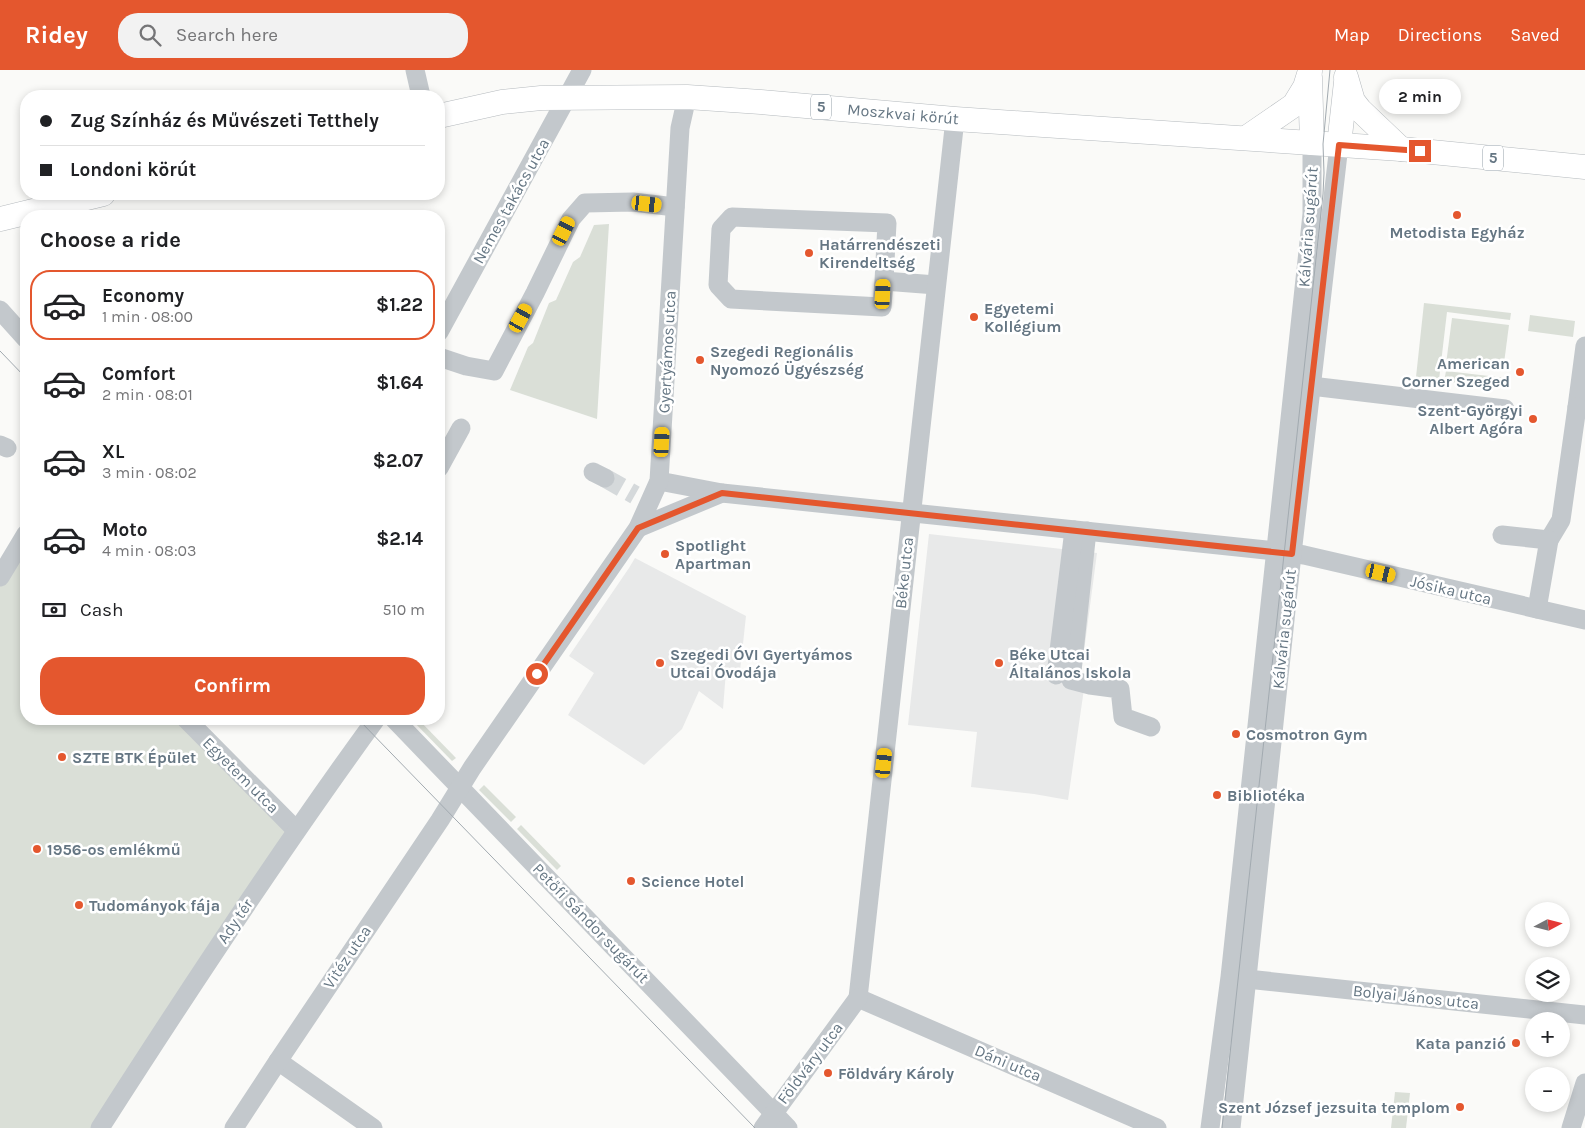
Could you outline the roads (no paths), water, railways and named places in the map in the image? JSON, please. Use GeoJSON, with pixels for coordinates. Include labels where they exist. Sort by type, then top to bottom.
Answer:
{"type":"FeatureCollection","features":[{"type":"Feature","properties":{"kind":"main road"},"geometry":{"type":"LineString","coordinates":[[1246,138],[1294,105],[1305,87],[1310,70]]}},
{"type":"Feature","properties":{"kind":"main road","name":"Kálvária sugárút"},"geometry":{"type":"LineString","coordinates":[[1310,70],[1312,143]]}},
{"type":"Feature","properties":{"kind":"main road"},"geometry":{"type":"LineString","coordinates":[[1347,73],[1353,101],[1401,149]]}},
{"type":"Feature","properties":{"kind":"main road","name":"Kálvária sugárút"},"geometry":{"type":"LineString","coordinates":[[1339,145],[1347,73]]}},
{"type":"Feature","properties":{"kind":"main road","name":"Moszkvai körút"},"geometry":{"type":"LineString","coordinates":[[445,115],[502,102],[541,98],[686,98],[761,102],[955,119],[1339,145]]}},
{"type":"Feature","properties":{"kind":"main road","name":"5"},"geometry":{"type":"LineString","coordinates":[[1339,145],[1401,149],[1585,167]]}},
{"type":"Feature","properties":{"kind":"main road"},"geometry":{"type":"LineString","coordinates":[[37,210],[78,200]]}},
{"type":"Feature","properties":{"kind":"main road"},"geometry":{"type":"LineString","coordinates":[[0,202],[45,208]]}},
{"type":"Feature","properties":{"kind":"main road"},"geometry":{"type":"LineString","coordinates":[[0,219],[20,214]]}},
{"type":"Feature","properties":{"kind":"street"},"geometry":{"type":"LineString","coordinates":[[415,70],[420,90]]}},
{"type":"Feature","properties":{"kind":"street","name":"Nemes takács utca"},"geometry":{"type":"LineString","coordinates":[[445,321],[582,70]]}},
{"type":"Feature","properties":{"kind":"street","name":"Gyertyámos utca"},"geometry":{"type":"LineString","coordinates":[[461,787],[481,755],[638,528],[642,499],[659,481],[680,128],[686,98]]}},
{"type":"Feature","properties":{"kind":"street","name":"Béke utca"},"geometry":{"type":"LineString","coordinates":[[858,998],[955,119]]}},
{"type":"Feature","properties":{"kind":"street","name":"Kálvária sugárút"},"geometry":{"type":"LineString","coordinates":[[1231,1128],[1247,979],[1312,214],[1312,143]]}},
{"type":"Feature","properties":{"kind":"street","name":"Kálvária sugárút"},"geometry":{"type":"LineString","coordinates":[[1210,1128],[1284,553],[1311,386],[1339,145]]}},
{"type":"Feature","properties":{"kind":"street"},"geometry":{"type":"LineString","coordinates":[[445,359],[466,366],[494,371],[571,219],[585,203],[633,202],[675,207]]}},
{"type":"Feature","properties":{"kind":"street"},"geometry":{"type":"LineString","coordinates":[[732,217],[888,223],[884,281],[882,307],[731,299],[718,285],[721,229],[732,217]]}},
{"type":"Feature","properties":{"kind":"street"},"geometry":{"type":"LineString","coordinates":[[884,281],[936,285]]}},
{"type":"Feature","properties":{"kind":"street"},"geometry":{"type":"LineString","coordinates":[[0,310],[20,332]]}},
{"type":"Feature","properties":{"kind":"street"},"geometry":{"type":"LineString","coordinates":[[1536,609],[1549,540],[1561,520],[1581,408],[1585,346]]}},
{"type":"Feature","properties":{"kind":"street"},"geometry":{"type":"LineString","coordinates":[[1311,386],[1505,408]]}},
{"type":"Feature","properties":{"kind":"street"},"geometry":{"type":"LineString","coordinates":[[445,457],[461,428]]}},
{"type":"Feature","properties":{"kind":"street","name":"Jósika utca"},"geometry":{"type":"LineString","coordinates":[[659,481],[722,493],[1284,553],[1585,620]]}},
{"type":"Feature","properties":{"kind":"street","name":"Jósika utca"},"geometry":{"type":"LineString","coordinates":[[638,528],[722,493]]}},
{"type":"Feature","properties":{"kind":"street"},"geometry":{"type":"LineString","coordinates":[[1056,675],[1080,531]]}},
{"type":"Feature","properties":{"kind":"street"},"geometry":{"type":"LineString","coordinates":[[1080,531],[1071,680],[1120,689],[1123,717],[1151,726]]}},
{"type":"Feature","properties":{"kind":"street"},"geometry":{"type":"LineString","coordinates":[[1502,534],[1549,540]]}},
{"type":"Feature","properties":{"kind":"street"},"geometry":{"type":"LineString","coordinates":[[0,577],[20,556]]}},
{"type":"Feature","properties":{"kind":"street","name":"Egyetem utca"},"geometry":{"type":"LineString","coordinates":[[192,725],[296,830]]}},
{"type":"Feature","properties":{"kind":"street","name":"Ady tér"},"geometry":{"type":"LineString","coordinates":[[100,1128],[188,990],[296,830],[372,725]]}},
{"type":"Feature","properties":{"kind":"street","name":"Petőfi Sándor sugárút"},"geometry":{"type":"LineString","coordinates":[[400,725],[461,787],[768,1121],[788,1128]]}},
{"type":"Feature","properties":{"kind":"street","name":"Vitéz utca"},"geometry":{"type":"LineString","coordinates":[[234,1128],[461,787]]}},
{"type":"Feature","properties":{"kind":"street","name":"Bolyai János utca"},"geometry":{"type":"LineString","coordinates":[[1247,979],[1585,1015]]}},
{"type":"Feature","properties":{"kind":"street","name":"Földváry utca"},"geometry":{"type":"LineString","coordinates":[[768,1121],[858,998]]}},
{"type":"Feature","properties":{"kind":"street","name":"Dáni utca"},"geometry":{"type":"LineString","coordinates":[[858,998],[1154,1127]]}},
{"type":"Feature","properties":{"kind":"street"},"geometry":{"type":"LineString","coordinates":[[278,1061],[373,1128]]}},
{"type":"Feature","properties":{"kind":"street"},"geometry":{"type":"LineString","coordinates":[[1572,1128],[1585,1083]]}},
{"type":"Feature","properties":{"kind":"tunnel"},"geometry":{"type":"LineString","coordinates":[[605,478],[635,495]]}},
{"type":"Feature","properties":{"kind":"tram line"},"geometry":{"type":"LineString","coordinates":[[1222,1128],[1323,194],[1323,144],[1330,70]]}},
{"type":"Feature","properties":{"kind":"tram line"},"geometry":{"type":"LineString","coordinates":[[0,351],[20,372]]}},
{"type":"Feature","properties":{"kind":"tram line"},"geometry":{"type":"LineString","coordinates":[[364,725],[755,1128]]}},
{"type":"Feature","properties":{"kind":"place","name":"Metodista Egyház"},"geometry":{"type":"Point","coordinates":[1457,215]}},
{"type":"Feature","properties":{"kind":"place","name":"Határrendészeti Kirendeltség"},"geometry":{"type":"Point","coordinates":[809,253]}},
{"type":"Feature","properties":{"kind":"place","name":"Egyetemi Kollégium"},"geometry":{"type":"Point","coordinates":[974,317]}},
{"type":"Feature","properties":{"kind":"place","name":"Szegedi Regionális Nyomozó Ügyészség"},"geometry":{"type":"Point","coordinates":[700,360]}},
{"type":"Feature","properties":{"kind":"place","name":"American Corner Szeged"},"geometry":{"type":"Point","coordinates":[1520,372]}},
{"type":"Feature","properties":{"kind":"place","name":"Szent-Györgyi Albert Agóra"},"geometry":{"type":"Point","coordinates":[1533,419]}},
{"type":"Feature","properties":{"kind":"place","name":"Spotlight Apartman"},"geometry":{"type":"Point","coordinates":[665,554]}},
{"type":"Feature","properties":{"kind":"place","name":"Szegedi ÓVI Gyertyámos Utcai Óvodája"},"geometry":{"type":"Point","coordinates":[660,663]}},
{"type":"Feature","properties":{"kind":"place","name":"Béke Utcai Általános Iskola"},"geometry":{"type":"Point","coordinates":[999,663]}},
{"type":"Feature","properties":{"kind":"place","name":"Cosmotron Gym"},"geometry":{"type":"Point","coordinates":[1236,734]}},
{"type":"Feature","properties":{"kind":"place","name":"SZTE BTK Épület"},"geometry":{"type":"Point","coordinates":[62,757]}},
{"type":"Feature","properties":{"kind":"place","name":"Bibliotéka"},"geometry":{"type":"Point","coordinates":[1217,795]}},
{"type":"Feature","properties":{"kind":"place","name":"1956-os emlékmű"},"geometry":{"type":"Point","coordinates":[37,849]}},
{"type":"Feature","properties":{"kind":"place","name":"Science Hotel"},"geometry":{"type":"Point","coordinates":[631,881]}},
{"type":"Feature","properties":{"kind":"place","name":"Tudományok fája"},"geometry":{"type":"Point","coordinates":[79,905]}},
{"type":"Feature","properties":{"kind":"place","name":"Kata panzió"},"geometry":{"type":"Point","coordinates":[1516,1043]}},
{"type":"Feature","properties":{"kind":"place","name":"Földváry Károly"},"geometry":{"type":"Point","coordinates":[828,1073]}},
{"type":"Feature","properties":{"kind":"place","name":"Szent József jezsuita templom"},"geometry":{"type":"Point","coordinates":[1460,1107]}}]}
